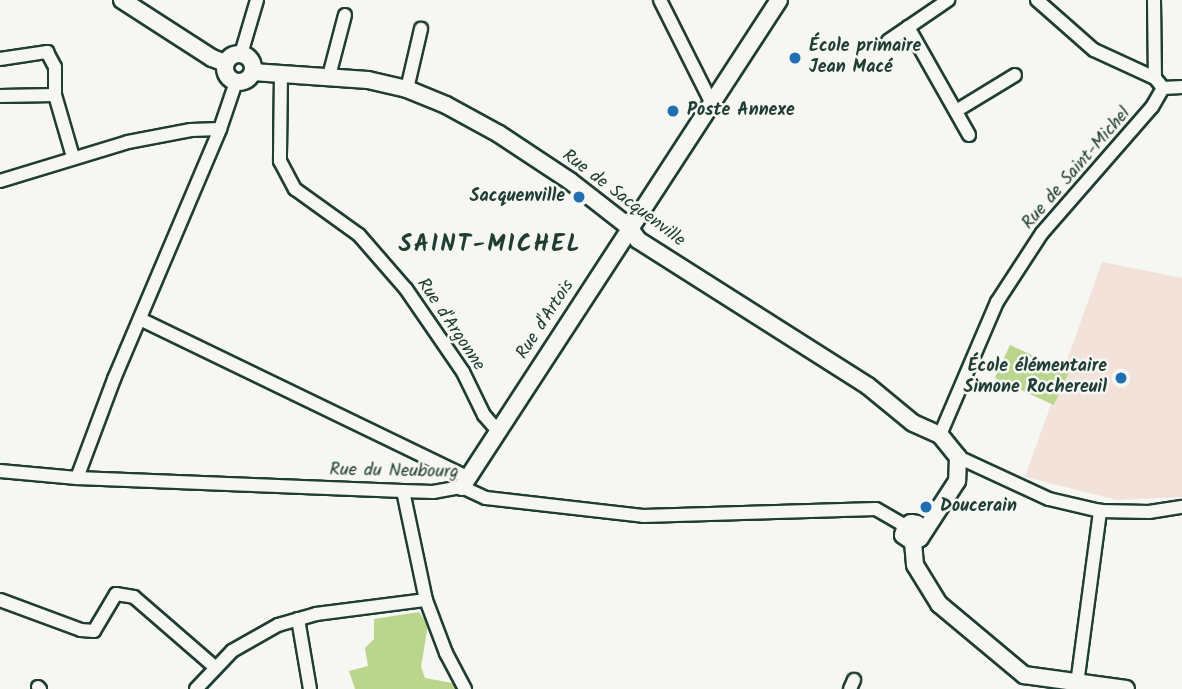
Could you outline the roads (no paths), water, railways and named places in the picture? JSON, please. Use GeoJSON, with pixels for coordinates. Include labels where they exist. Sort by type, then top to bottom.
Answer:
{"type":"FeatureCollection","features":[{"type":"Feature","properties":{"kind":"street"},"geometry":{"type":"LineString","coordinates":[[122,0],[212,58],[225,63]]}},
{"type":"Feature","properties":{"kind":"street"},"geometry":{"type":"LineString","coordinates":[[241,54],[257,0]]}},
{"type":"Feature","properties":{"kind":"street"},"geometry":{"type":"LineString","coordinates":[[660,0],[711,102]]}},
{"type":"Feature","properties":{"kind":"street","name":"Rue d'Artois"},"geometry":{"type":"LineString","coordinates":[[464,482],[779,0]]}},
{"type":"Feature","properties":{"kind":"street"},"geometry":{"type":"LineString","coordinates":[[888,41],[948,0]]}},
{"type":"Feature","properties":{"kind":"street"},"geometry":{"type":"LineString","coordinates":[[1037,0],[1094,50],[1159,83],[1182,88]]}},
{"type":"Feature","properties":{"kind":"street"},"geometry":{"type":"LineString","coordinates":[[1154,0],[1159,83]]}},
{"type":"Feature","properties":{"kind":"street"},"geometry":{"type":"LineString","coordinates":[[329,76],[345,15]]}},
{"type":"Feature","properties":{"kind":"street"},"geometry":{"type":"LineString","coordinates":[[908,27],[969,135]]}},
{"type":"Feature","properties":{"kind":"street"},"geometry":{"type":"LineString","coordinates":[[407,89],[421,29]]}},
{"type":"Feature","properties":{"kind":"street"},"geometry":{"type":"LineString","coordinates":[[0,59],[47,52],[55,67],[55,95],[73,157]]}},
{"type":"Feature","properties":{"kind":"street"},"geometry":{"type":"LineString","coordinates":[[241,54],[253,62],[253,72],[248,79],[236,82],[227,76],[225,63],[232,55],[241,54]]}},
{"type":"Feature","properties":{"kind":"street","name":"Rue de Sacquenville"},"geometry":{"type":"LineString","coordinates":[[253,72],[329,76],[407,89],[499,134],[570,181],[629,227],[638,240],[868,386],[913,423],[940,435]]}},
{"type":"Feature","properties":{"kind":"street","name":"Rue d'Argonne"},"geometry":{"type":"LineString","coordinates":[[281,73],[279,161],[295,189],[359,235],[406,289],[463,372],[484,415],[498,430]]}},
{"type":"Feature","properties":{"kind":"street"},"geometry":{"type":"LineString","coordinates":[[956,111],[1015,75]]}},
{"type":"Feature","properties":{"kind":"street"},"geometry":{"type":"LineString","coordinates":[[77,478],[140,318],[220,129],[236,82]]}},
{"type":"Feature","properties":{"kind":"street","name":"Rue de Saint-Michel"},"geometry":{"type":"LineString","coordinates":[[940,435],[1004,291],[1042,233],[1153,107],[1159,83]]}},
{"type":"Feature","properties":{"kind":"street"},"geometry":{"type":"LineString","coordinates":[[0,96],[55,95]]}},
{"type":"Feature","properties":{"kind":"street"},"geometry":{"type":"LineString","coordinates":[[0,181],[73,157],[178,132],[220,129]]}},
{"type":"Feature","properties":{"kind":"street"},"geometry":{"type":"LineString","coordinates":[[140,318],[464,482]]}},
{"type":"Feature","properties":{"kind":"street"},"geometry":{"type":"LineString","coordinates":[[940,435],[958,457],[1049,499],[1100,511],[1149,512],[1182,507]]}},
{"type":"Feature","properties":{"kind":"street"},"geometry":{"type":"LineString","coordinates":[[917,537],[952,493],[957,481],[958,457]]}},
{"type":"Feature","properties":{"kind":"street","name":"Rue du Neubourg"},"geometry":{"type":"LineString","coordinates":[[0,471],[77,478],[433,492],[464,482],[486,498],[643,516],[876,509],[906,526]]}},
{"type":"Feature","properties":{"kind":"street"},"geometry":{"type":"LineString","coordinates":[[403,491],[426,600],[446,653],[465,689]]}},
{"type":"Feature","properties":{"kind":"street"},"geometry":{"type":"LineString","coordinates":[[1077,684],[1100,511]]}},
{"type":"Feature","properties":{"kind":"street"},"geometry":{"type":"LineString","coordinates":[[906,526],[914,523],[917,537],[915,565],[939,604],[1023,682],[1126,689]]}},
{"type":"Feature","properties":{"kind":"street"},"geometry":{"type":"LineString","coordinates":[[0,600],[81,630],[94,631],[116,594],[134,597],[216,668]]}},
{"type":"Feature","properties":{"kind":"street"},"geometry":{"type":"LineString","coordinates":[[196,689],[232,651],[262,632],[298,619],[426,600]]}},
{"type":"Feature","properties":{"kind":"street"},"geometry":{"type":"LineString","coordinates":[[298,619],[310,689]]}},
{"type":"Feature","properties":{"kind":"place","name":"École primaire Jean Macé"},"geometry":{"type":"Point","coordinates":[795,58]}},
{"type":"Feature","properties":{"kind":"place","name":"Poste Annexe"},"geometry":{"type":"Point","coordinates":[673,111]}},
{"type":"Feature","properties":{"kind":"place","name":"Sacquenville"},"geometry":{"type":"Point","coordinates":[579,197]}},
{"type":"Feature","properties":{"kind":"place","name":"École élémentaire Simone Rochereuil"},"geometry":{"type":"Point","coordinates":[1121,378]}},
{"type":"Feature","properties":{"kind":"place","name":"Doucerain"},"geometry":{"type":"Point","coordinates":[926,507]}},
{"type":"Feature","properties":{"kind":"district","name":"SAINT-MICHEL"},"geometry":{"type":"Point","coordinates":[490,245]}}]}
